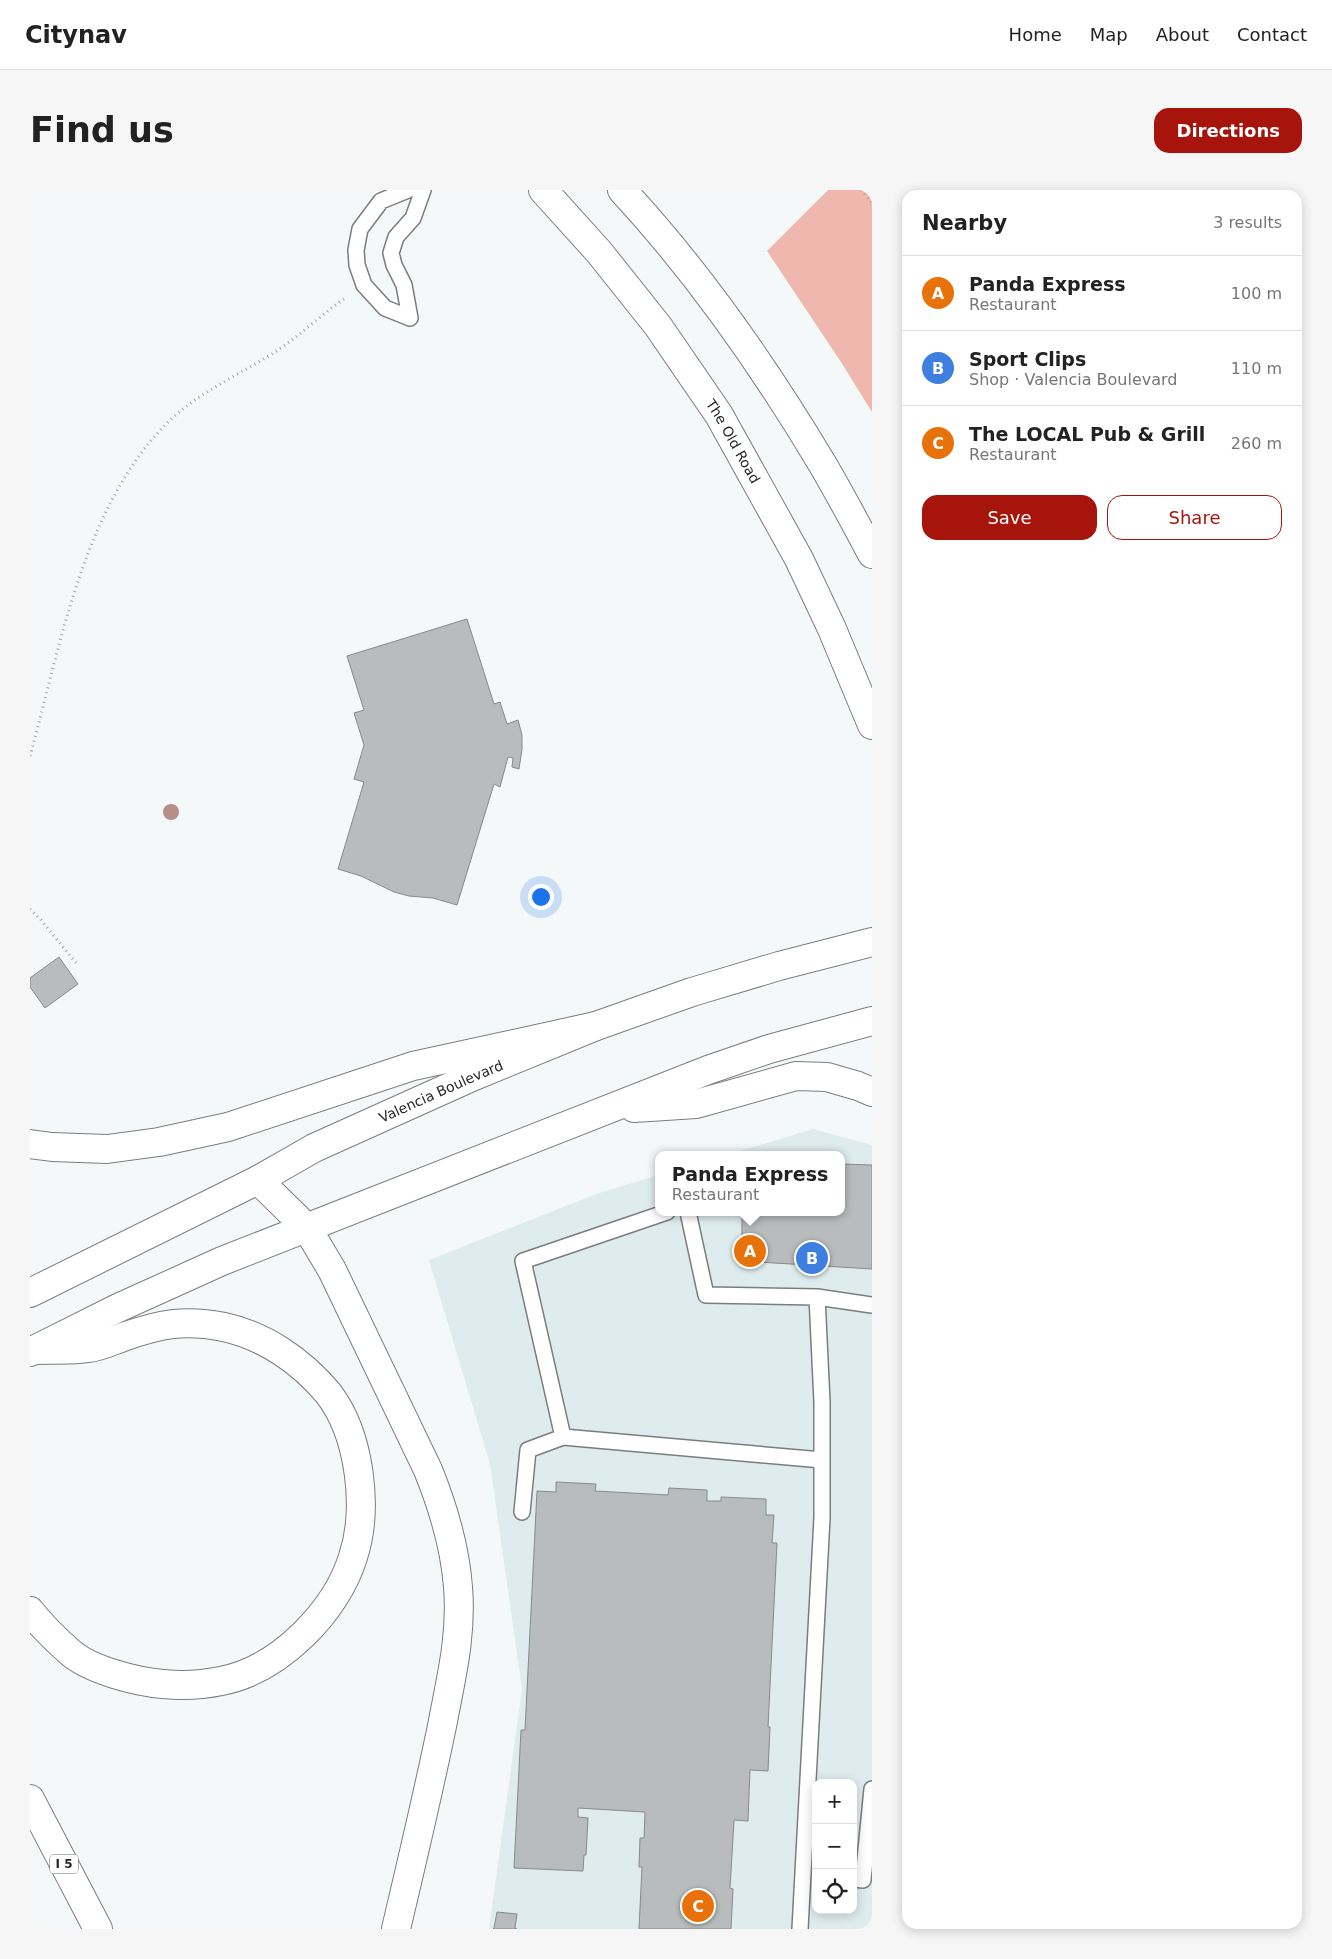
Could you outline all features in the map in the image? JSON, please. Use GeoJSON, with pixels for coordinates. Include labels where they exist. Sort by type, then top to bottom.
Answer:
{"type":"FeatureCollection","features":[{"type":"Feature","properties":{"kind":"main road","name":"The Old Road"},"geometry":{"type":"LineString","coordinates":[[543,190],[599,252],[652,318],[719,415],[799,558],[832,629],[872,725]]}},
{"type":"Feature","properties":{"kind":"main road"},"geometry":{"type":"LineString","coordinates":[[622,190],[649,219],[708,295],[770,381],[823,465],[872,554]]}},
{"type":"Feature","properties":{"kind":"main road","name":"Valencia Boulevard"},"geometry":{"type":"LineString","coordinates":[[30,1293],[258,1180],[314,1148],[397,1109],[596,1026],[692,992],[779,966],[872,942]]}},
{"type":"Feature","properties":{"kind":"main road"},"geometry":{"type":"LineString","coordinates":[[32,1351],[118,1308],[222,1260],[708,1070],[769,1049],[872,1021]]}},
{"type":"Feature","properties":{"kind":"main road"},"geometry":{"type":"LineString","coordinates":[[30,1144],[52,1147],[107,1149],[159,1142],[228,1127],[413,1066],[596,1026]]}},
{"type":"Feature","properties":{"kind":"main road"},"geometry":{"type":"LineString","coordinates":[[610,1109],[696,1104],[796,1076],[827,1077],[872,1092]]}},
{"type":"Feature","properties":{"kind":"main road"},"geometry":{"type":"LineString","coordinates":[[258,1180],[307,1228],[332,1270],[428,1470],[441,1502],[453,1549],[458,1587],[458,1643],[429,1790],[396,1929]]}},
{"type":"Feature","properties":{"kind":"main road"},"geometry":{"type":"LineString","coordinates":[[30,1611],[41,1625],[72,1654],[106,1671],[151,1684],[187,1686],[223,1681],[257,1669],[284,1651],[317,1622],[340,1587],[354,1557],[360,1521],[361,1489],[355,1454],[344,1423],[329,1394],[297,1361],[263,1340],[225,1328],[194,1322],[158,1325],[90,1348],[32,1351]]}},
{"type":"Feature","properties":{"kind":"main road","name":"I 5"},"geometry":{"type":"LineString","coordinates":[[30,1799],[98,1929]]}},
{"type":"Feature","properties":{"kind":"lane"},"geometry":{"type":"LineString","coordinates":[[408,190],[381,201],[360,230],[356,250],[364,285],[385,308],[410,318],[404,285],[394,266],[391,253],[396,237],[413,218],[423,190]]}},
{"type":"Feature","properties":{"kind":"lane"},"geometry":{"type":"LineString","coordinates":[[564,1437],[523,1262],[655,1216]]}},
{"type":"Feature","properties":{"kind":"lane"},"geometry":{"type":"LineString","coordinates":[[689,1216],[706,1295],[817,1297],[872,1305]]}},
{"type":"Feature","properties":{"kind":"lane"},"geometry":{"type":"LineString","coordinates":[[800,1929],[809,1877],[822,1518],[822,1402],[817,1297]]}},
{"type":"Feature","properties":{"kind":"lane"},"geometry":{"type":"LineString","coordinates":[[522,1512],[528,1450],[564,1437],[822,1460]]}},
{"type":"Feature","properties":{"kind":"lane"},"geometry":{"type":"LineString","coordinates":[[857,1879],[863,1880],[872,1789]]}},
{"type":"Feature","properties":{"kind":"path"},"geometry":{"type":"LineString","coordinates":[[861,190],[872,203]]}},
{"type":"Feature","properties":{"kind":"path"},"geometry":{"type":"LineString","coordinates":[[30,756],[49,682],[85,562],[101,521],[118,487],[139,454],[168,421],[196,400],[282,347],[336,304],[364,285]]}},
{"type":"Feature","properties":{"kind":"path"},"geometry":{"type":"LineString","coordinates":[[30,909],[77,964]]}},
{"type":"Feature","properties":{"kind":"shaded area"},"geometry":{"type":"Polygon","coordinates":[[[828,190],[872,190],[872,412],[767,251],[828,190]]]}},
{"type":"Feature","properties":{"kind":"shaded area"},"geometry":{"type":"Polygon","coordinates":[[[813,1129],[872,1145],[872,1929],[489,1929],[522,1689],[490,1464],[429,1260],[599,1193],[655,1176],[655,1216],[845,1216],[845,1151],[740,1151],[813,1129]]]}},
{"type":"Feature","properties":{"kind":"building"},"geometry":{"type":"Polygon","coordinates":[[[467,619],[494,704],[500,702],[507,724],[518,720],[522,735],[522,749],[519,769],[512,767],[513,758],[508,757],[500,787],[494,784],[457,905],[433,898],[409,896],[394,892],[361,876],[338,869],[364,782],[354,779],[364,745],[354,713],[364,710],[347,656],[467,619]]]}},
{"type":"Feature","properties":{"kind":"building"},"geometry":{"type":"Polygon","coordinates":[[[59,957],[78,984],[45,1008],[30,987],[30,978],[59,957]]]}},
{"type":"Feature","properties":{"kind":"building"},"geometry":{"type":"Polygon","coordinates":[[[845,1164],[872,1165],[872,1269],[742,1261],[742,1216],[845,1216],[845,1164]]]}},
{"type":"Feature","properties":{"kind":"building"},"geometry":{"type":"Polygon","coordinates":[[[556,1482],[596,1484],[595,1491],[668,1495],[669,1488],[707,1490],[707,1501],[721,1501],[721,1497],[766,1499],[766,1515],[774,1515],[772,1543],[777,1543],[768,1727],[770,1727],[768,1771],[750,1770],[748,1821],[734,1820],[730,1888],[733,1889],[731,1929],[639,1929],[642,1867],[639,1867],[640,1838],[644,1838],[645,1812],[578,1808],[578,1817],[588,1818],[583,1871],[514,1868],[521,1730],[525,1730],[537,1491],[556,1492],[556,1482]]]}},
{"type":"Feature","properties":{"kind":"building"},"geometry":{"type":"Polygon","coordinates":[[[497,1912],[517,1914],[515,1928],[517,1929],[493,1929],[497,1912]]]}},
{"type":"Feature","properties":{"kind":"place","name":"Panda Express"},"geometry":{"type":"Point","coordinates":[750,1251]}},
{"type":"Feature","properties":{"kind":"place","name":"Sport Clips"},"geometry":{"type":"Point","coordinates":[812,1258]}},
{"type":"Feature","properties":{"kind":"place","name":"The LOCAL Pub & Grill"},"geometry":{"type":"Point","coordinates":[698,1906]}}]}
